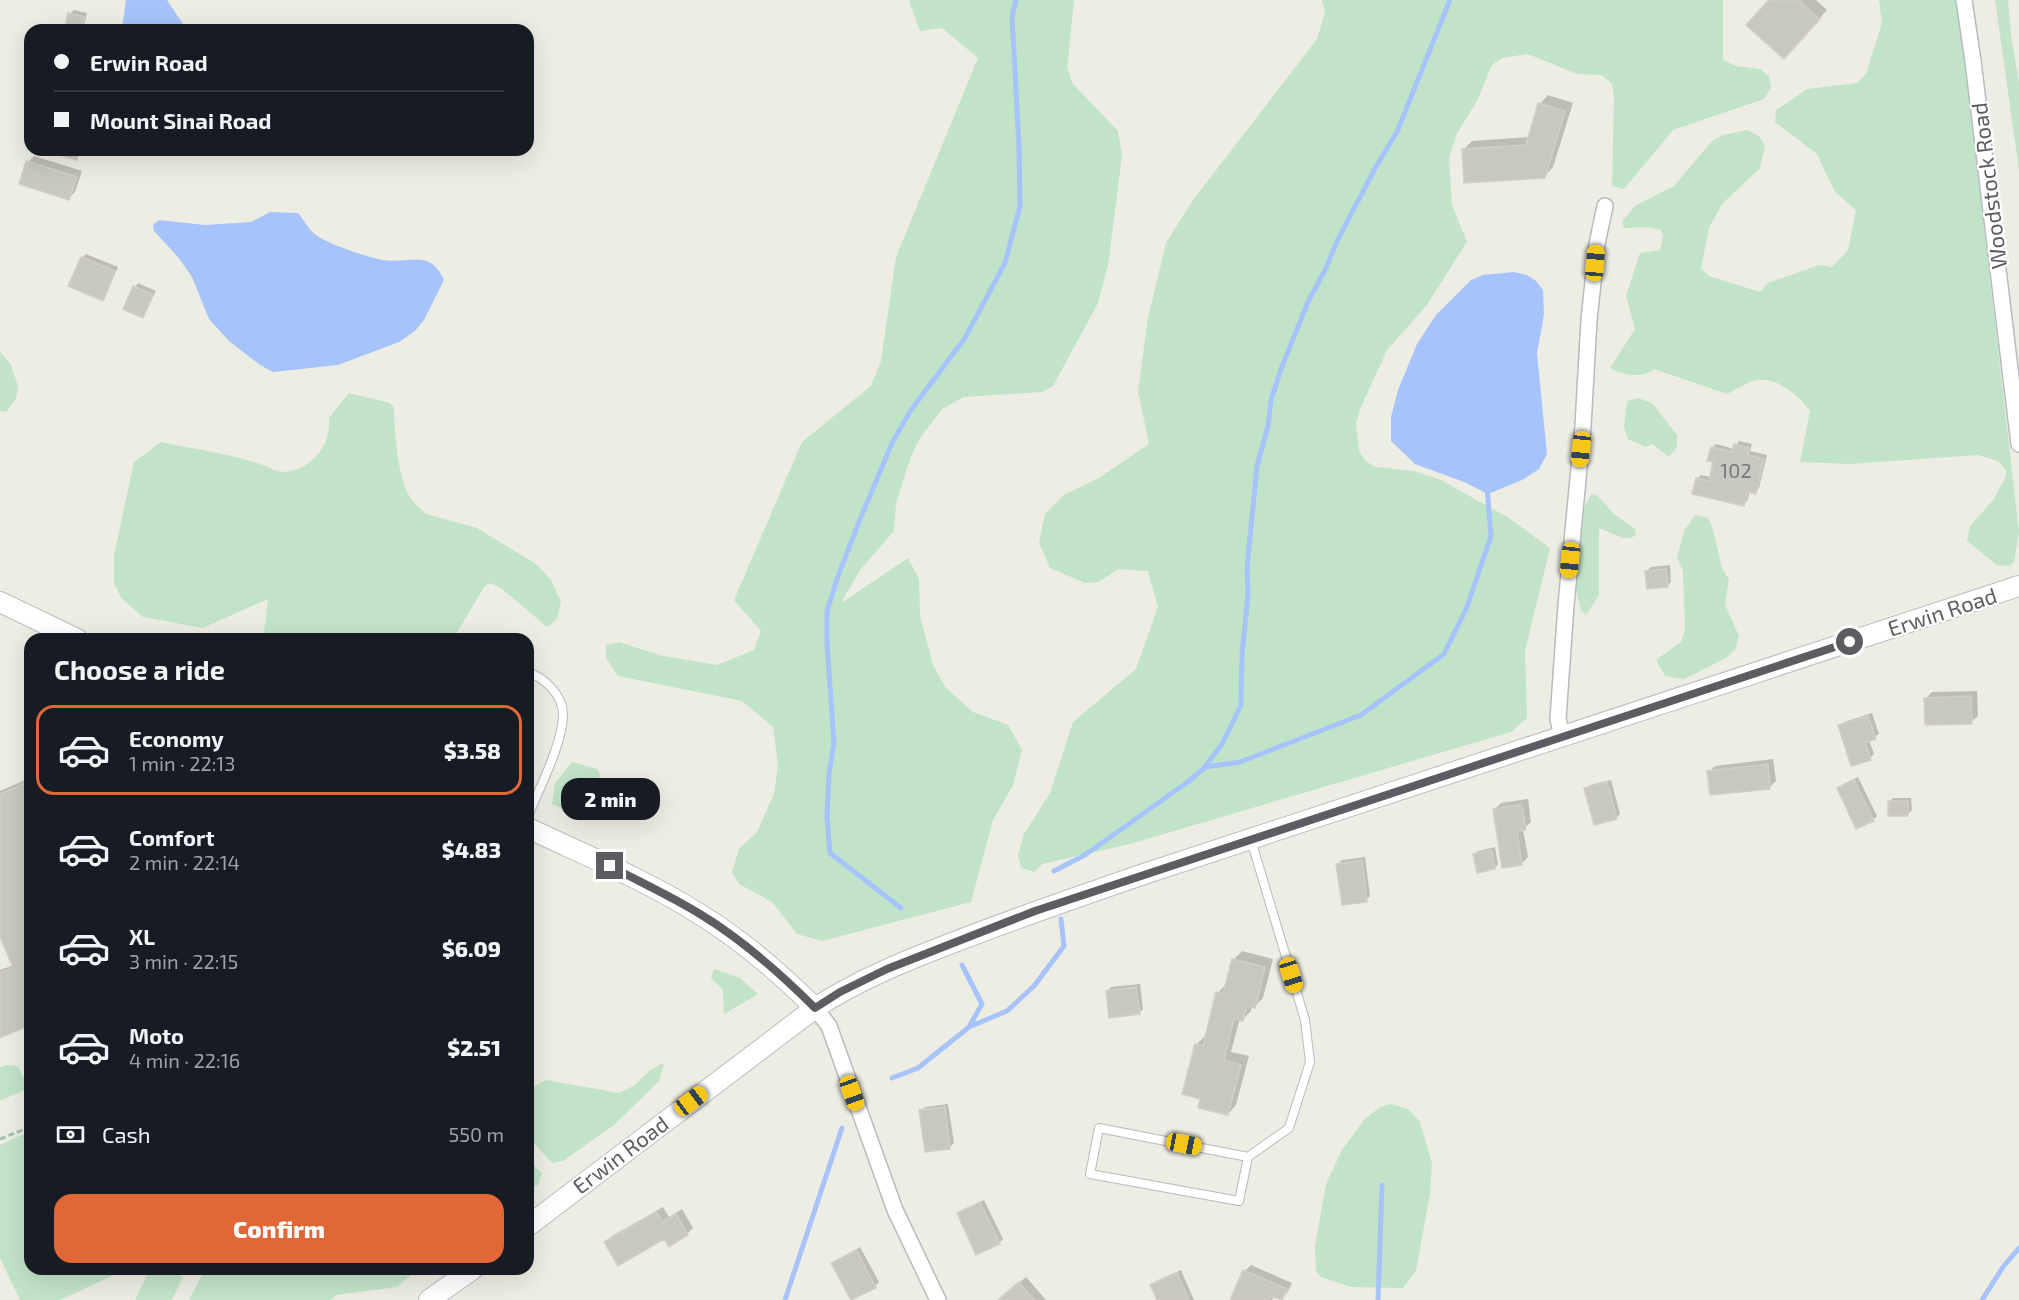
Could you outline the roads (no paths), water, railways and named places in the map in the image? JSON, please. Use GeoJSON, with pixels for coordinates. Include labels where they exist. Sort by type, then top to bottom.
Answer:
{"type":"FeatureCollection","features":[{"type":"Feature","properties":{"kind":"main road","name":"Erwin Road"},"geometry":{"type":"LineString","coordinates":[[534,1221],[815,1008],[862,980],[1035,911],[2019,586]]}},
{"type":"Feature","properties":{"kind":"main road"},"geometry":{"type":"LineString","coordinates":[[0,602],[65,633]]}},
{"type":"Feature","properties":{"kind":"main road"},"geometry":{"type":"LineString","coordinates":[[534,831],[610,866],[700,914],[782,974],[815,1008]]}},
{"type":"Feature","properties":{"kind":"main road"},"geometry":{"type":"LineString","coordinates":[[429,1300],[464,1275]]}},
{"type":"Feature","properties":{"kind":"street","name":"Woodstock Road"},"geometry":{"type":"LineString","coordinates":[[1964,0],[2019,444]]}},
{"type":"Feature","properties":{"kind":"street"},"geometry":{"type":"LineString","coordinates":[[1562,737],[1558,720],[1583,426],[1589,320],[1597,244],[1605,206]]}},
{"type":"Feature","properties":{"kind":"street"},"geometry":{"type":"LineString","coordinates":[[815,1008],[829,1026],[895,1209],[938,1300]]}},
{"type":"Feature","properties":{"kind":"lane"},"geometry":{"type":"LineString","coordinates":[[534,674],[556,693],[563,712],[560,735],[534,801]]}},
{"type":"Feature","properties":{"kind":"lane"},"geometry":{"type":"LineString","coordinates":[[1248,1156],[1099,1128],[1090,1174],[1239,1201],[1248,1156],[1289,1128],[1310,1062],[1305,1020],[1251,840]]}},
{"type":"Feature","properties":{"kind":"water"},"geometry":{"type":"Polygon","coordinates":[[[126,0],[167,0],[183,24],[122,24],[126,0]]]}},
{"type":"Feature","properties":{"kind":"water"},"geometry":{"type":"Polygon","coordinates":[[[270,212],[298,213],[316,235],[358,253],[383,260],[418,260],[432,264],[444,280],[424,320],[415,331],[399,342],[338,365],[273,372],[260,365],[229,341],[209,319],[192,277],[178,257],[154,231],[153,225],[159,220],[205,225],[251,222],[270,212]]]}},
{"type":"Feature","properties":{"kind":"water"},"geometry":{"type":"Polygon","coordinates":[[[1514,272],[1527,275],[1543,290],[1544,315],[1537,353],[1547,454],[1539,469],[1522,480],[1488,494],[1464,482],[1415,464],[1391,441],[1391,417],[1398,390],[1417,344],[1436,315],[1471,280],[1483,275],[1514,272]]]}},
{"type":"Feature","properties":{"kind":"waterway"},"geometry":{"type":"LineString","coordinates":[[901,908],[830,853],[827,817],[829,774],[834,742],[827,611],[839,573],[893,441],[911,410],[965,338],[1005,263],[1020,206],[1012,17],[1016,0]]}},
{"type":"Feature","properties":{"kind":"waterway"},"geometry":{"type":"LineString","coordinates":[[1054,871],[1085,855],[1204,768],[1222,744],[1241,705],[1242,655],[1248,594],[1247,568],[1257,466],[1268,426],[1271,400],[1308,302],[1338,239],[1397,132],[1450,0]]}},
{"type":"Feature","properties":{"kind":"waterway"},"geometry":{"type":"LineString","coordinates":[[1205,767],[1240,762],[1361,715],[1444,654],[1467,607],[1491,536],[1487,487]]}},
{"type":"Feature","properties":{"kind":"waterway"},"geometry":{"type":"LineString","coordinates":[[892,1078],[918,1068],[969,1027],[1007,1011],[1034,986],[1064,946],[1061,919]]}},
{"type":"Feature","properties":{"kind":"waterway"},"geometry":{"type":"LineString","coordinates":[[962,965],[982,1004],[969,1027]]}},
{"type":"Feature","properties":{"kind":"waterway"},"geometry":{"type":"LineString","coordinates":[[785,1300],[842,1128]]}},
{"type":"Feature","properties":{"kind":"waterway"},"geometry":{"type":"LineString","coordinates":[[1378,1300],[1382,1185]]}},
{"type":"Feature","properties":{"kind":"waterway"},"geometry":{"type":"LineString","coordinates":[[1982,1300],[2003,1267],[2019,1248]]}}]}
